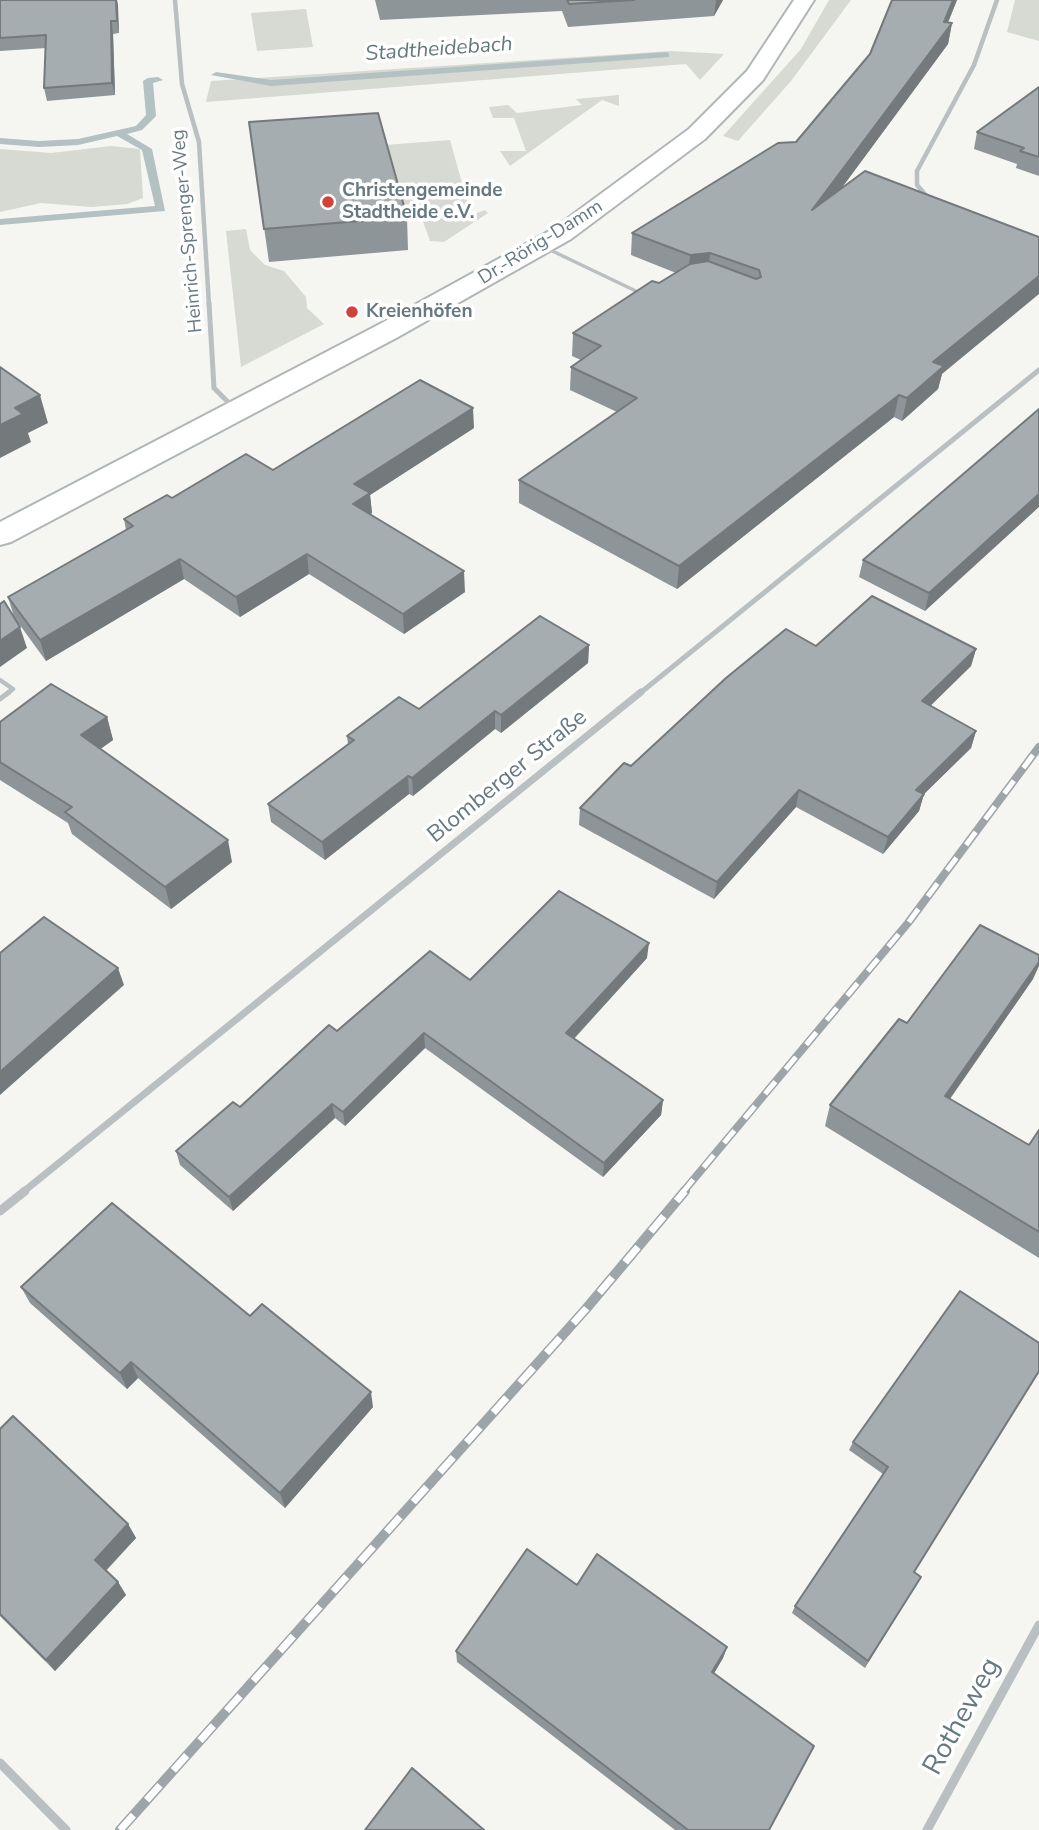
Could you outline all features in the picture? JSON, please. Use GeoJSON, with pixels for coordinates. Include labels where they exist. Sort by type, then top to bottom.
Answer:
{"type":"FeatureCollection","features":[{"type":"Feature","properties":{"kind":"street","name":"Heinrich-Sprenger-Weg"},"geometry":{"type":"LineString","coordinates":[[175,0],[182,84],[199,142],[214,388],[237,411]]}},
{"type":"Feature","properties":{"kind":"street","name":"Dr.-Rörig-Damm"},"geometry":{"type":"LineString","coordinates":[[0,535],[542,246],[617,195],[697,134],[755,75],[804,0]]}},
{"type":"Feature","properties":{"kind":"street"},"geometry":{"type":"LineString","coordinates":[[941,206],[917,185],[917,171],[974,65],[997,0]]}},
{"type":"Feature","properties":{"kind":"street","name":"Blomberger Straße"},"geometry":{"type":"LineString","coordinates":[[0,1211],[1039,370]]}},
{"type":"Feature","properties":{"kind":"street","name":"Rotheweg"},"geometry":{"type":"LineString","coordinates":[[927,1830],[1039,1625]]}},
{"type":"Feature","properties":{"kind":"street"},"geometry":{"type":"LineString","coordinates":[[0,1763],[66,1830]]}},
{"type":"Feature","properties":{"kind":"lane"},"geometry":{"type":"LineString","coordinates":[[542,246],[643,295]]}},
{"type":"Feature","properties":{"kind":"lane"},"geometry":{"type":"LineString","coordinates":[[0,680],[13,689],[0,699]]}},
{"type":"Feature","properties":{"kind":"shaded area"},"geometry":{"type":"Polygon","coordinates":[[[829,0],[851,0],[791,81],[738,141],[723,136],[801,49],[829,0]]]}},
{"type":"Feature","properties":{"kind":"shaded area"},"geometry":{"type":"Polygon","coordinates":[[[1015,0],[1039,0],[1039,41],[1007,32],[1015,0]]]}},
{"type":"Feature","properties":{"kind":"shaded area"},"geometry":{"type":"Polygon","coordinates":[[[306,9],[313,47],[257,51],[251,13],[306,9]]]}},
{"type":"Feature","properties":{"kind":"shaded area"},"geometry":{"type":"Polygon","coordinates":[[[671,51],[724,54],[700,80],[686,64],[206,102],[211,81],[671,51]]]}},
{"type":"Feature","properties":{"kind":"shaded area"},"geometry":{"type":"Polygon","coordinates":[[[619,95],[619,106],[602,100],[510,166],[500,151],[526,151],[514,118],[493,118],[489,107],[508,105],[517,113],[582,105],[576,99],[619,95]]]}},
{"type":"Feature","properties":{"kind":"shaded area"},"geometry":{"type":"Polygon","coordinates":[[[450,140],[471,215],[485,210],[488,213],[444,242],[430,241],[420,213],[401,214],[385,145],[450,140]]]}},
{"type":"Feature","properties":{"kind":"shaded area"},"geometry":{"type":"Polygon","coordinates":[[[111,146],[140,149],[143,198],[127,204],[92,207],[41,203],[0,212],[0,149],[51,153],[111,146]]]}},
{"type":"Feature","properties":{"kind":"shaded area"},"geometry":{"type":"Polygon","coordinates":[[[246,229],[250,250],[265,265],[284,271],[306,297],[307,308],[324,324],[241,367],[226,231],[246,229]]]}},
{"type":"Feature","properties":{"kind":"building"},"geometry":{"type":"Polygon","coordinates":[[[0,0],[116,0],[117,21],[111,21],[112,83],[44,88],[46,35],[0,38],[0,0]]]}},
{"type":"Feature","properties":{"kind":"building"},"geometry":{"type":"Polygon","coordinates":[[[567,0],[634,0],[569,4],[567,0]]]}},
{"type":"Feature","properties":{"kind":"building"},"geometry":{"type":"Polygon","coordinates":[[[892,0],[953,0],[944,22],[952,23],[812,210],[865,171],[1039,237],[1039,276],[933,362],[944,366],[907,398],[899,395],[679,566],[519,480],[637,398],[571,367],[601,346],[573,333],[652,281],[659,283],[690,264],[708,261],[756,279],[761,277],[759,270],[710,253],[690,255],[632,233],[778,143],[796,142],[870,54],[892,0]]]}},
{"type":"Feature","properties":{"kind":"building"},"geometry":{"type":"Polygon","coordinates":[[[1039,87],[1039,157],[1020,151],[1024,148],[977,132],[1039,87]]]}},
{"type":"Feature","properties":{"kind":"building","name":"Christengemeinde Stadtheide e.V."},"geometry":{"type":"Polygon","coordinates":[[[378,113],[407,217],[264,229],[249,122],[378,113]]]}},
{"type":"Feature","properties":{"kind":"building"},"geometry":{"type":"Polygon","coordinates":[[[0,367],[40,395],[15,408],[23,414],[0,425],[0,367]]]}},
{"type":"Feature","properties":{"kind":"building"},"geometry":{"type":"Polygon","coordinates":[[[420,380],[473,408],[354,484],[370,493],[353,504],[464,571],[403,614],[307,554],[236,597],[180,559],[40,640],[8,597],[133,526],[124,519],[167,495],[172,498],[246,454],[273,470],[420,380]]]}},
{"type":"Feature","properties":{"kind":"building"},"geometry":{"type":"Polygon","coordinates":[[[1039,409],[1039,494],[929,593],[863,560],[1039,409]]]}},
{"type":"Feature","properties":{"kind":"building"},"geometry":{"type":"Polygon","coordinates":[[[872,596],[976,649],[922,701],[976,731],[916,790],[924,794],[888,837],[799,790],[717,882],[580,808],[624,763],[631,766],[726,678],[786,629],[816,646],[872,596]]]}},
{"type":"Feature","properties":{"kind":"building"},"geometry":{"type":"Polygon","coordinates":[[[4,601],[20,627],[0,641],[0,604],[4,601]]]}},
{"type":"Feature","properties":{"kind":"building"},"geometry":{"type":"Polygon","coordinates":[[[540,616],[589,645],[501,715],[495,711],[412,778],[408,776],[322,842],[268,804],[354,740],[347,736],[399,697],[419,709],[540,616]]]}},
{"type":"Feature","properties":{"kind":"building"},"geometry":{"type":"Polygon","coordinates":[[[51,684],[107,717],[81,735],[228,840],[165,887],[65,812],[72,807],[0,762],[0,722],[51,684]]]}},
{"type":"Feature","properties":{"kind":"building"},"geometry":{"type":"Polygon","coordinates":[[[559,891],[649,943],[566,1033],[663,1100],[604,1163],[424,1033],[343,1112],[332,1104],[229,1197],[176,1151],[233,1102],[240,1107],[329,1025],[337,1031],[430,951],[470,980],[559,891]]]}},
{"type":"Feature","properties":{"kind":"building"},"geometry":{"type":"Polygon","coordinates":[[[44,917],[118,968],[0,1072],[0,953],[44,917]]]}},
{"type":"Feature","properties":{"kind":"building"},"geometry":{"type":"Polygon","coordinates":[[[980,925],[1039,955],[1039,962],[945,1096],[1029,1145],[1039,1130],[1039,1232],[830,1105],[899,1019],[907,1023],[980,925]]]}},
{"type":"Feature","properties":{"kind":"building"},"geometry":{"type":"Polygon","coordinates":[[[112,1203],[250,1316],[262,1304],[371,1392],[280,1493],[131,1362],[120,1373],[21,1287],[112,1203]]]}},
{"type":"Feature","properties":{"kind":"building"},"geometry":{"type":"Polygon","coordinates":[[[960,1291],[1039,1343],[1039,1371],[914,1572],[921,1577],[868,1661],[795,1606],[888,1467],[853,1442],[960,1291]]]}},
{"type":"Feature","properties":{"kind":"building"},"geometry":{"type":"Polygon","coordinates":[[[13,1416],[128,1524],[95,1560],[118,1582],[46,1660],[0,1614],[0,1429],[13,1416]]]}},
{"type":"Feature","properties":{"kind":"building"},"geometry":{"type":"Polygon","coordinates":[[[527,1549],[577,1585],[597,1554],[727,1647],[712,1672],[814,1746],[769,1830],[688,1830],[456,1651],[527,1549]]]}},
{"type":"Feature","properties":{"kind":"building"},"geometry":{"type":"Polygon","coordinates":[[[412,1768],[484,1830],[365,1830],[412,1768]]]}},
{"type":"Feature","properties":{"kind":"waterway","name":"Stadtheidebach"},"geometry":{"type":"LineString","coordinates":[[216,75],[271,83],[666,55]]}},
{"type":"Feature","properties":{"kind":"waterway","name":"Stadtheidebach"},"geometry":{"type":"LineString","coordinates":[[0,141],[39,144],[78,142],[139,128],[151,116],[148,81],[158,80]]}},
{"type":"Feature","properties":{"kind":"waterway","name":"Stadtheidebach"},"geometry":{"type":"LineString","coordinates":[[0,222],[161,209],[147,149],[120,134]]}},
{"type":"Feature","properties":{"kind":"railway"},"geometry":{"type":"LineString","coordinates":[[683,1192],[908,923],[1039,747]]}},
{"type":"Feature","properties":{"kind":"railway"},"geometry":{"type":"LineString","coordinates":[[120,1830],[585,1310],[685,1191]]}},
{"type":"Feature","properties":{"kind":"place","name":"Christengemeinde Stadtheide e.V."},"geometry":{"type":"Point","coordinates":[328,202]}},
{"type":"Feature","properties":{"kind":"place","name":"Kreienhöfen"},"geometry":{"type":"Point","coordinates":[352,312]}}]}
